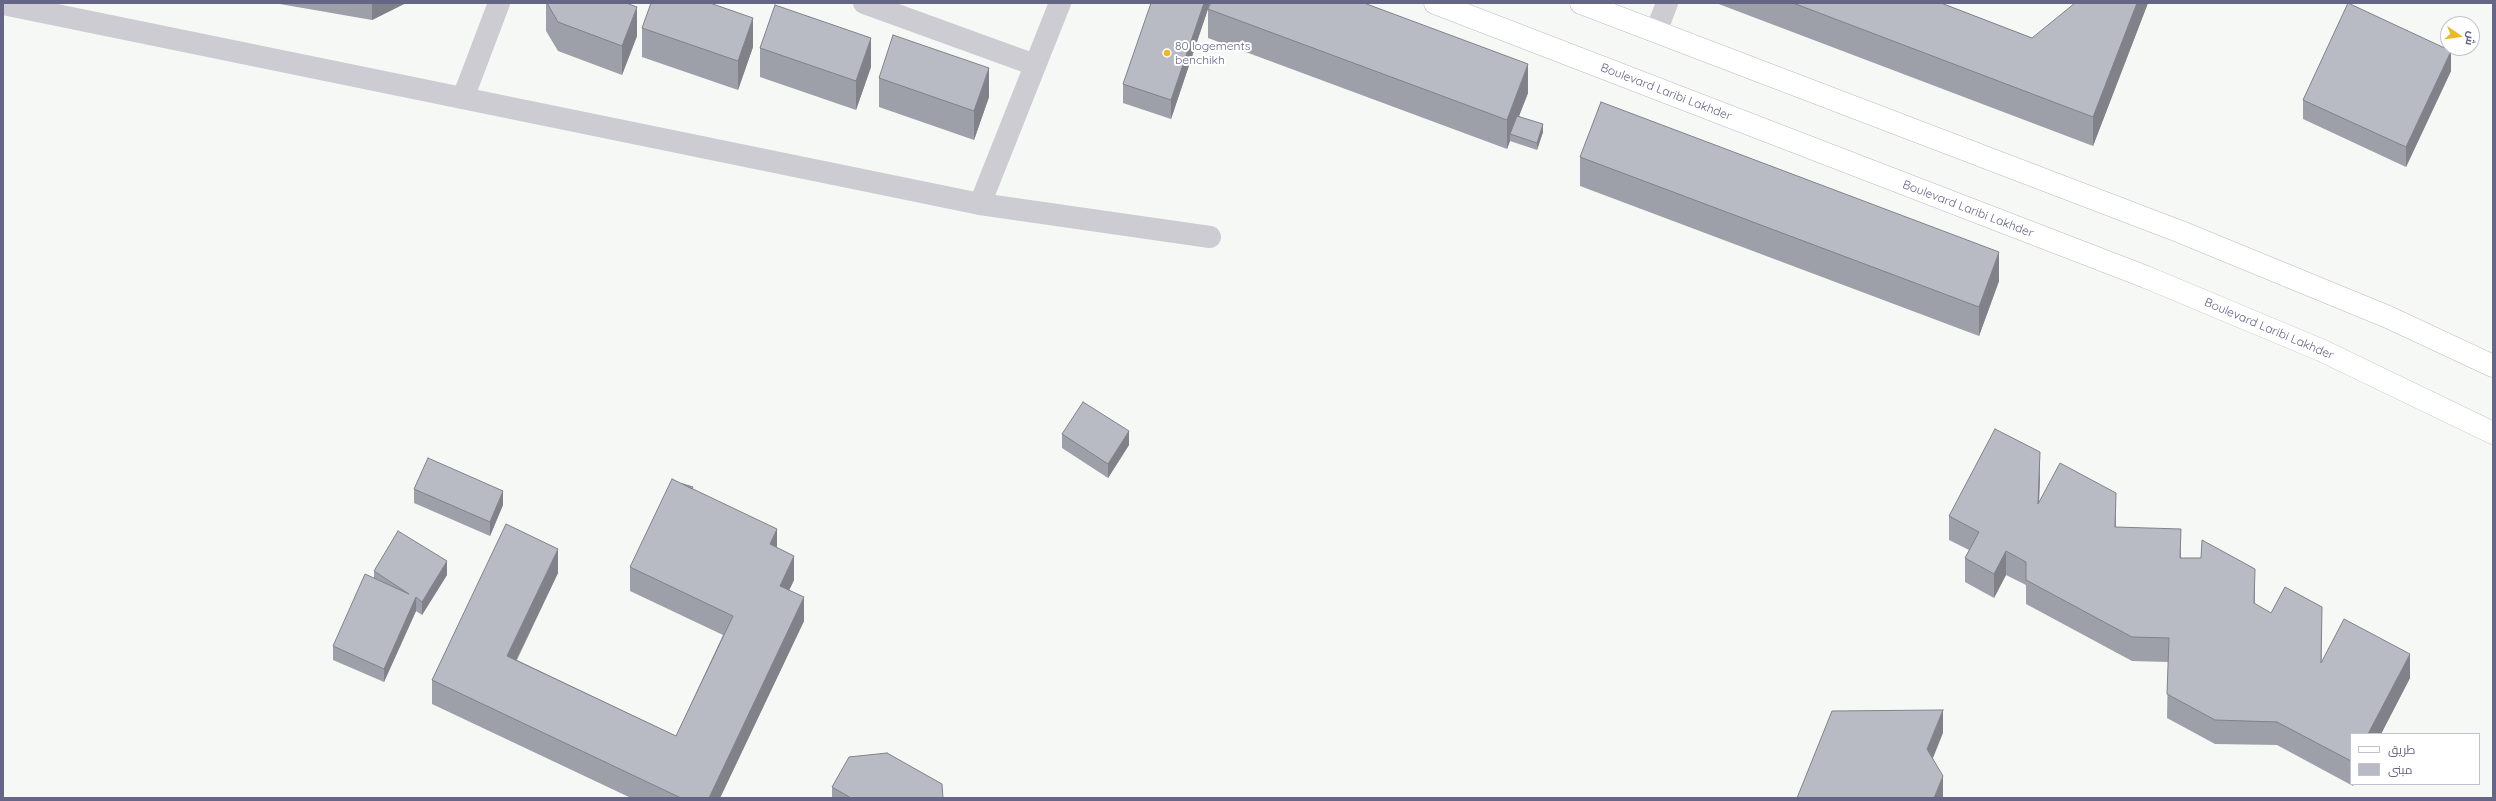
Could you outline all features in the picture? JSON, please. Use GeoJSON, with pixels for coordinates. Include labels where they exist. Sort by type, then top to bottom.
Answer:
{"type":"FeatureCollection","features":[{"type":"Feature","properties":{"kind":"main road","name":"Boulevard Laribi Lakhder"},"geometry":{"type":"LineString","coordinates":[[1435,3],[2146,277],[2323,351],[2493,433]]}},
{"type":"Feature","properties":{"kind":"main road"},"geometry":{"type":"LineString","coordinates":[[1581,3],[2181,232],[2388,317],[2493,366]]}},
{"type":"Feature","properties":{"kind":"street"},"geometry":{"type":"LineString","coordinates":[[463,98],[498,3]]}},
{"type":"Feature","properties":{"kind":"street"},"geometry":{"type":"LineString","coordinates":[[864,3],[1035,65]]}},
{"type":"Feature","properties":{"kind":"street"},"geometry":{"type":"LineString","coordinates":[[980,204],[1060,3]]}},
{"type":"Feature","properties":{"kind":"street"},"geometry":{"type":"LineString","coordinates":[[1656,32],[1667,3]]}},
{"type":"Feature","properties":{"kind":"street"},"geometry":{"type":"LineString","coordinates":[[3,4],[980,204],[1210,237]]}},
{"type":"Feature","properties":{"kind":"building"},"geometry":{"type":"Polygon","coordinates":[[[547,3],[626,3],[637,7],[622,46],[558,22],[547,3]]]}},
{"type":"Feature","properties":{"kind":"building"},"geometry":{"type":"Polygon","coordinates":[[[651,3],[710,3],[753,18],[738,61],[642,28],[651,3]]]}},
{"type":"Feature","properties":{"kind":"building","name":"80 logements benchikh"},"geometry":{"type":"Polygon","coordinates":[[[1151,3],[1204,3],[1171,100],[1123,84],[1151,3]]]}},
{"type":"Feature","properties":{"kind":"building"},"geometry":{"type":"Polygon","coordinates":[[[1211,3],[1364,3],[1528,64],[1507,120],[1208,9],[1211,3]]]}},
{"type":"Feature","properties":{"kind":"building"},"geometry":{"type":"Polygon","coordinates":[[[1793,3],[1941,3],[2032,38],[2075,3],[2137,3],[2093,117],[1793,3]]]}},
{"type":"Feature","properties":{"kind":"building"},"geometry":{"type":"Polygon","coordinates":[[[2348,3],[2440,46],[2440,56],[2449,56],[2406,147],[2303,100],[2348,3]]]}},
{"type":"Feature","properties":{"kind":"building"},"geometry":{"type":"Polygon","coordinates":[[[775,5],[871,38],[856,81],[760,48],[775,5]]]}},
{"type":"Feature","properties":{"kind":"building"},"geometry":{"type":"Polygon","coordinates":[[[893,35],[989,68],[974,111],[879,78],[893,35]]]}},
{"type":"Feature","properties":{"kind":"building"},"geometry":{"type":"Polygon","coordinates":[[[1601,102],[1999,252],[1979,307],[1580,157],[1601,102]]]}},
{"type":"Feature","properties":{"kind":"building"},"geometry":{"type":"Polygon","coordinates":[[[1517,116],[1543,124],[1537,143],[1510,134],[1517,116]]]}},
{"type":"Feature","properties":{"kind":"building"},"geometry":{"type":"Polygon","coordinates":[[[1083,402],[1129,431],[1108,464],[1062,434],[1083,402]]]}},
{"type":"Feature","properties":{"kind":"building"},"geometry":{"type":"Polygon","coordinates":[[[1995,429],[2040,452],[2038,504],[2060,463],[2116,493],[2115,527],[2181,529],[2180,558],[2201,558],[2202,540],[2255,569],[2254,603],[2271,613],[2285,587],[2322,607],[2321,663],[2344,619],[2410,654],[2369,733],[2350,733],[2350,760],[2277,722],[2215,720],[2167,694],[2169,638],[2132,637],[2026,580],[2026,562],[2006,551],[1994,574],[1965,558],[1979,532],[1949,516],[1995,429]]]}},
{"type":"Feature","properties":{"kind":"building"},"geometry":{"type":"Polygon","coordinates":[[[428,458],[503,491],[490,522],[414,489],[428,458]]]}},
{"type":"Feature","properties":{"kind":"building"},"geometry":{"type":"Polygon","coordinates":[[[672,479],[777,529],[770,544],[794,556],[780,586],[804,597],[709,798],[681,798],[432,680],[506,524],[558,549],[507,656],[676,736],[733,616],[630,567],[672,479]]]}},
{"type":"Feature","properties":{"kind":"building"},"geometry":{"type":"Polygon","coordinates":[[[683,484],[693,487],[692,489],[683,484]]]}},
{"type":"Feature","properties":{"kind":"building"},"geometry":{"type":"Polygon","coordinates":[[[398,531],[447,561],[422,602],[416,597],[384,669],[333,646],[365,574],[409,594],[374,571],[398,531]]]}},
{"type":"Feature","properties":{"kind":"building"},"geometry":{"type":"Polygon","coordinates":[[[1943,710],[1927,749],[1943,776],[1934,798],[1797,798],[1832,711],[1943,710]]]}},
{"type":"Feature","properties":{"kind":"building"},"geometry":{"type":"Polygon","coordinates":[[[887,753],[942,784],[943,798],[851,798],[832,787],[849,757],[887,753]]]}},
{"type":"Feature","properties":{"kind":"place","name":"80 logements benchikh"},"geometry":{"type":"Point","coordinates":[1167,53]}}]}
